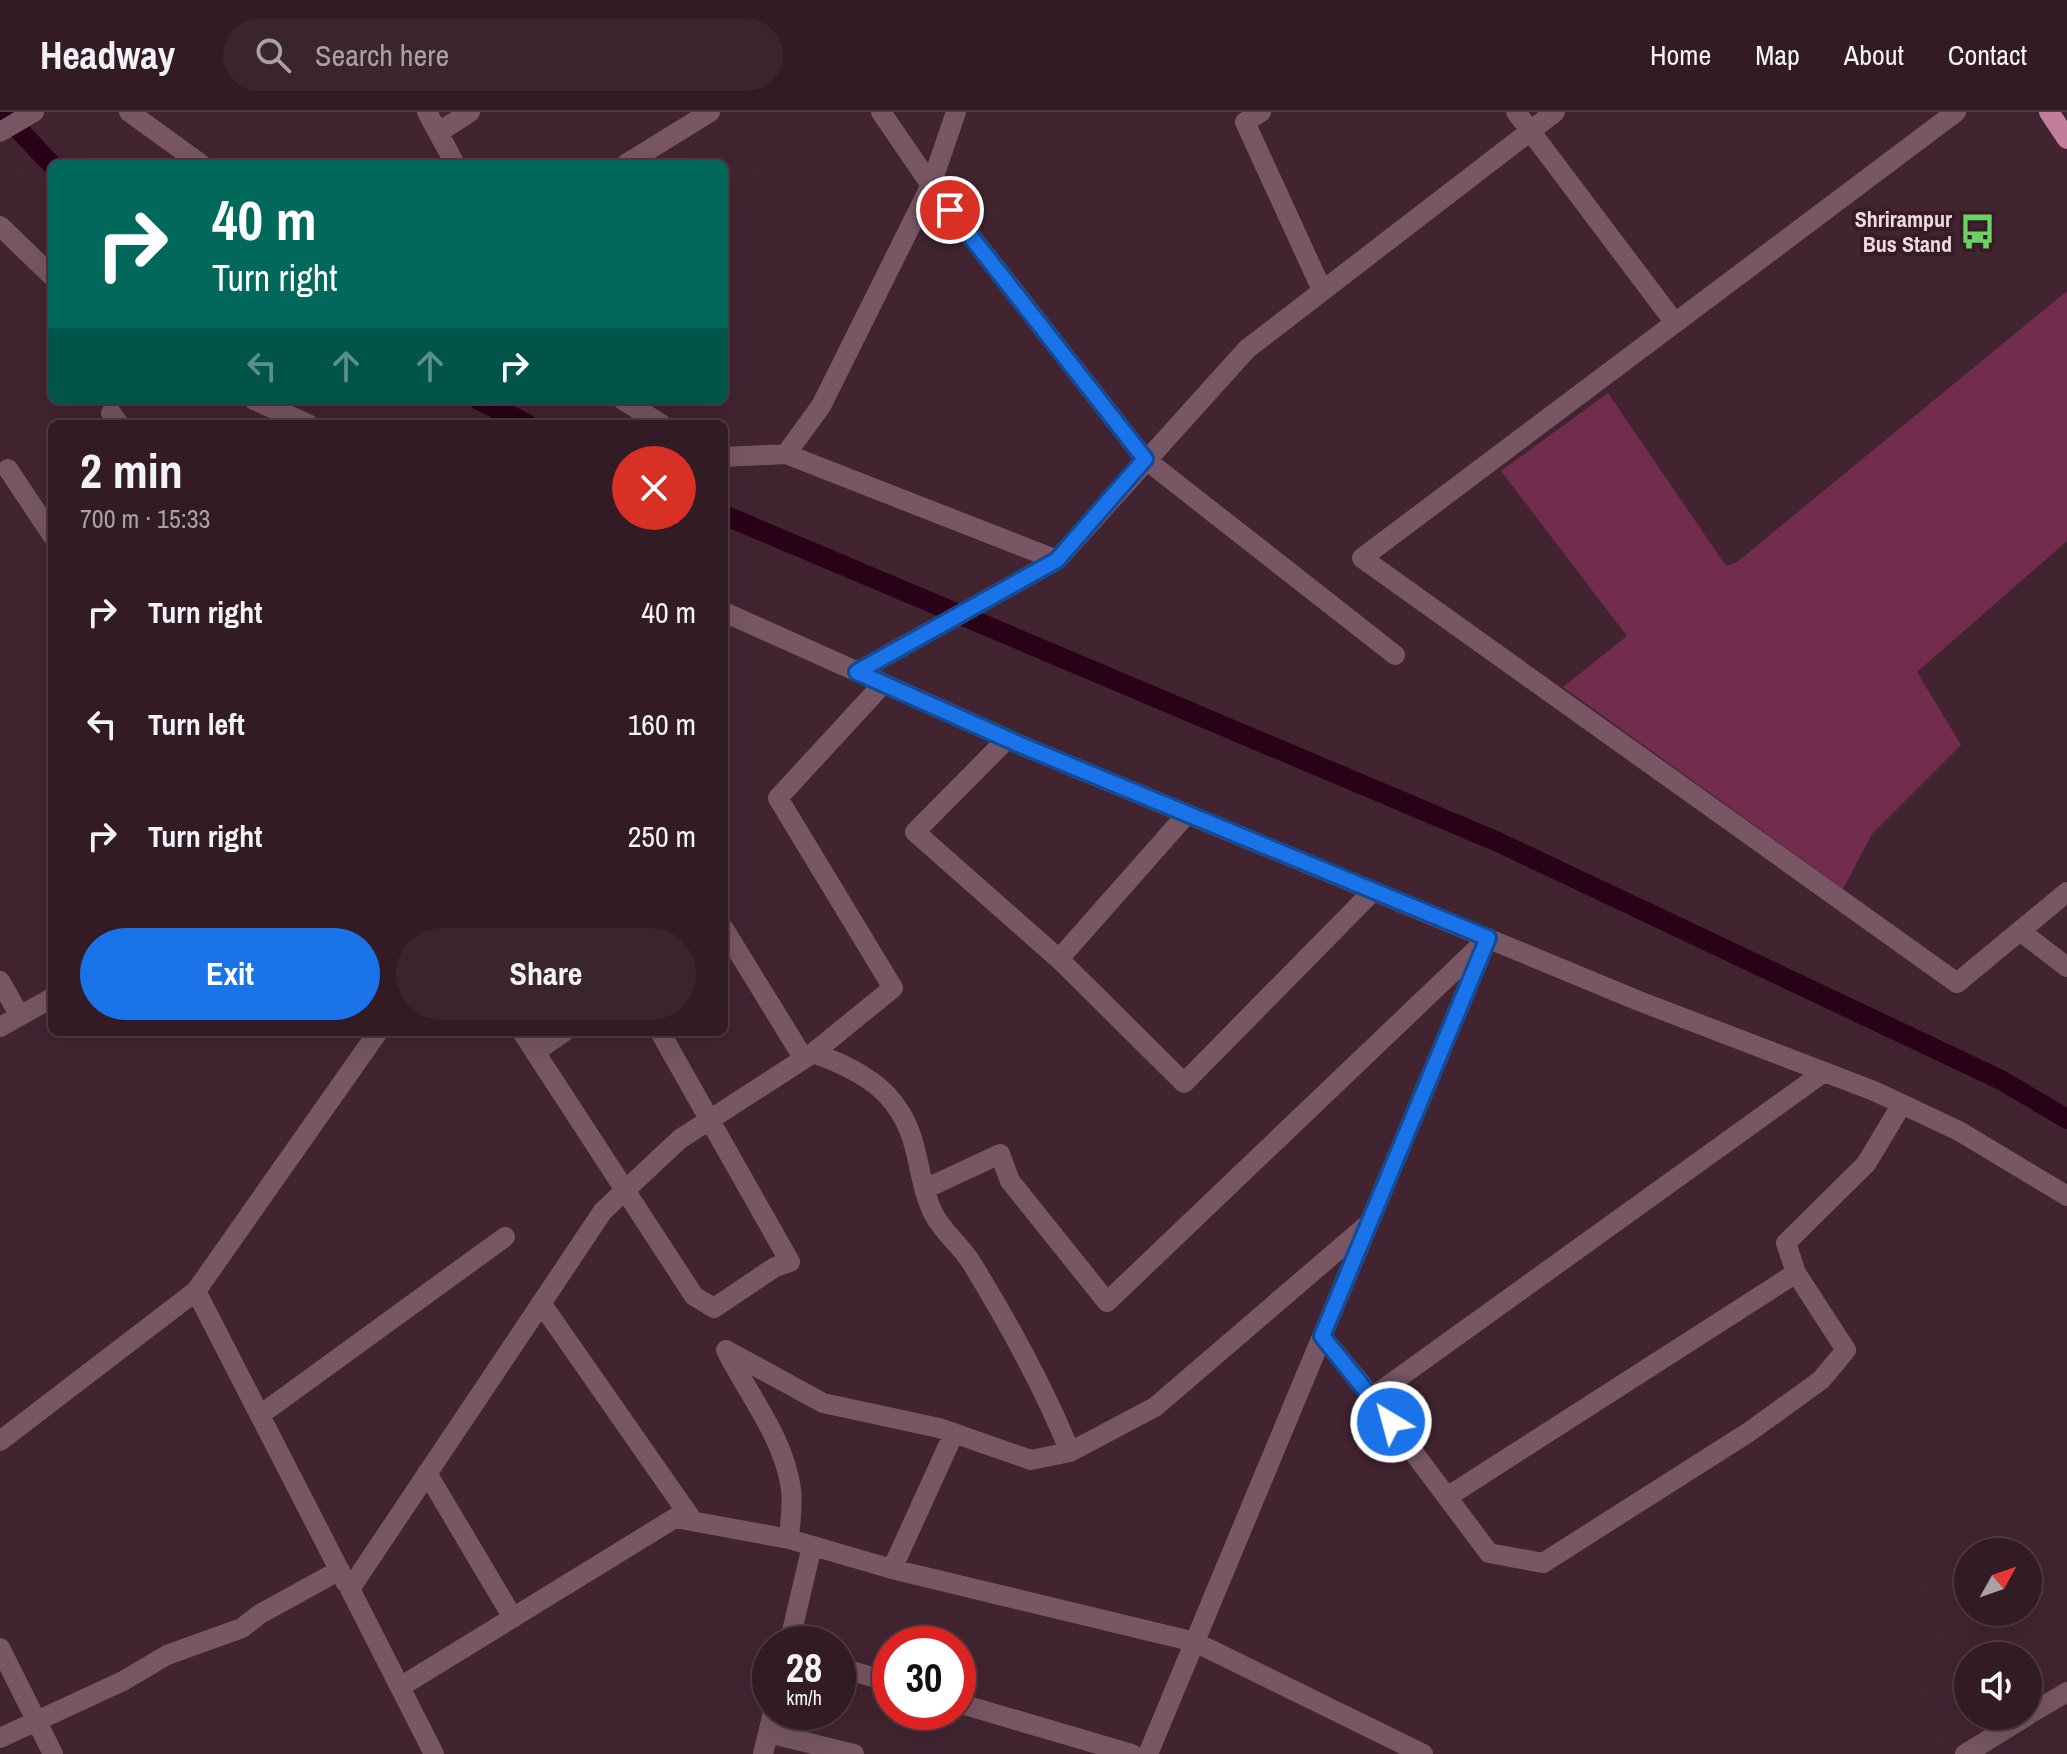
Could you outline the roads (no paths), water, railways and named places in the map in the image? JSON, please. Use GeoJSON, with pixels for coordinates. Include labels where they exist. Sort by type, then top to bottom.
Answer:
{"type":"FeatureCollection","features":[{"type":"Feature","properties":{"kind":"main road"},"geometry":{"type":"LineString","coordinates":[[2049,112],[2067,139]]}},
{"type":"Feature","properties":{"kind":"street"},"geometry":{"type":"LineString","coordinates":[[129,112],[195,160]]}},
{"type":"Feature","properties":{"kind":"street"},"geometry":{"type":"LineString","coordinates":[[427,112],[453,160]]}},
{"type":"Feature","properties":{"kind":"street"},"geometry":{"type":"LineString","coordinates":[[439,132],[470,112]]}},
{"type":"Feature","properties":{"kind":"street"},"geometry":{"type":"LineString","coordinates":[[632,160],[710,112]]}},
{"type":"Feature","properties":{"kind":"street"},"geometry":{"type":"LineString","coordinates":[[881,112],[931,185],[1145,459],[1395,655]]}},
{"type":"Feature","properties":{"kind":"street"},"geometry":{"type":"LineString","coordinates":[[786,454],[821,406],[931,185],[956,112]]}},
{"type":"Feature","properties":{"kind":"street"},"geometry":{"type":"LineString","coordinates":[[1261,112],[1245,122],[1322,290]]}},
{"type":"Feature","properties":{"kind":"street"},"geometry":{"type":"LineString","coordinates":[[857,672],[1057,560],[1247,349],[1322,290],[1522,120],[1555,112]]}},
{"type":"Feature","properties":{"kind":"street"},"geometry":{"type":"LineString","coordinates":[[1956,112],[1362,558],[1957,983],[2067,892]]}},
{"type":"Feature","properties":{"kind":"street"},"geometry":{"type":"LineString","coordinates":[[0,132],[30,114]]}},
{"type":"Feature","properties":{"kind":"street"},"geometry":{"type":"LineString","coordinates":[[1522,120],[1675,323]]}},
{"type":"Feature","properties":{"kind":"street"},"geometry":{"type":"LineString","coordinates":[[0,226],[48,272]]}},
{"type":"Feature","properties":{"kind":"street"},"geometry":{"type":"LineString","coordinates":[[263,404],[299,420]]}},
{"type":"Feature","properties":{"kind":"street"},"geometry":{"type":"LineString","coordinates":[[629,404],[655,420]]}},
{"type":"Feature","properties":{"kind":"street"},"geometry":{"type":"LineString","coordinates":[[728,457],[786,454],[1057,560]]}},
{"type":"Feature","properties":{"kind":"street"},"geometry":{"type":"LineString","coordinates":[[8,469],[48,529]]}},
{"type":"Feature","properties":{"kind":"street"},"geometry":{"type":"LineString","coordinates":[[728,614],[1007,739],[1488,938],[1902,1104],[1959,1131],[2067,1196]]}},
{"type":"Feature","properties":{"kind":"street"},"geometry":{"type":"LineString","coordinates":[[0,1738],[123,1681],[167,1655],[242,1628],[260,1614],[345,1580],[427,1473],[603,1211],[680,1139],[808,1056],[893,988],[778,798],[883,684]]}},
{"type":"Feature","properties":{"kind":"street"},"geometry":{"type":"LineString","coordinates":[[1007,739],[915,832],[1059,959],[1184,1083],[1373,891]]}},
{"type":"Feature","properties":{"kind":"street"},"geometry":{"type":"LineString","coordinates":[[1059,959],[1187,814]]}},
{"type":"Feature","properties":{"kind":"street"},"geometry":{"type":"LineString","coordinates":[[2020,931],[2067,967]]}},
{"type":"Feature","properties":{"kind":"street"},"geometry":{"type":"LineString","coordinates":[[728,935],[808,1056],[847,1065],[887,1095],[914,1137],[933,1213],[966,1254],[1015,1334],[1051,1404],[1070,1452]]}},
{"type":"Feature","properties":{"kind":"street"},"geometry":{"type":"LineString","coordinates":[[927,1188],[1000,1154],[1010,1181],[1107,1302],[1488,938]]}},
{"type":"Feature","properties":{"kind":"street"},"geometry":{"type":"LineString","coordinates":[[1148,1754],[1488,938]]}},
{"type":"Feature","properties":{"kind":"street"},"geometry":{"type":"LineString","coordinates":[[0,981],[20,1016]]}},
{"type":"Feature","properties":{"kind":"street"},"geometry":{"type":"LineString","coordinates":[[0,1027],[48,1000]]}},
{"type":"Feature","properties":{"kind":"street"},"geometry":{"type":"LineString","coordinates":[[0,1441],[196,1291],[375,1036]]}},
{"type":"Feature","properties":{"kind":"street"},"geometry":{"type":"LineString","coordinates":[[525,1036],[623,1192],[694,1296],[714,1308],[775,1267],[790,1262],[662,1036]]}},
{"type":"Feature","properties":{"kind":"street"},"geometry":{"type":"LineString","coordinates":[[535,1052],[558,1036]]}},
{"type":"Feature","properties":{"kind":"street"},"geometry":{"type":"LineString","coordinates":[[1372,1397],[1824,1072]]}},
{"type":"Feature","properties":{"kind":"street"},"geometry":{"type":"LineString","coordinates":[[1322,1336],[1372,1397],[1489,1553],[1543,1563],[1749,1432],[1821,1380],[1846,1350],[1796,1273],[1786,1243],[1866,1164],[1902,1104]]}},
{"type":"Feature","properties":{"kind":"street"},"geometry":{"type":"LineString","coordinates":[[789,1539],[792,1490],[777,1436],[752,1400],[726,1350],[823,1403],[954,1433],[1031,1460],[1070,1452],[1155,1407],[1370,1222]]}},
{"type":"Feature","properties":{"kind":"street"},"geometry":{"type":"LineString","coordinates":[[260,1415],[505,1237]]}},
{"type":"Feature","properties":{"kind":"street"},"geometry":{"type":"LineString","coordinates":[[1447,1497],[1796,1273]]}},
{"type":"Feature","properties":{"kind":"street"},"geometry":{"type":"LineString","coordinates":[[196,1291],[434,1754]]}},
{"type":"Feature","properties":{"kind":"street"},"geometry":{"type":"LineString","coordinates":[[541,1303],[693,1521]]}},
{"type":"Feature","properties":{"kind":"street"},"geometry":{"type":"LineString","coordinates":[[892,1569],[954,1433]]}},
{"type":"Feature","properties":{"kind":"street"},"geometry":{"type":"LineString","coordinates":[[427,1473],[513,1618]]}},
{"type":"Feature","properties":{"kind":"street"},"geometry":{"type":"LineString","coordinates":[[400,1687],[675,1518],[789,1539],[892,1569],[1195,1642],[1423,1754]]}},
{"type":"Feature","properties":{"kind":"street"},"geometry":{"type":"LineString","coordinates":[[793,1626],[812,1546]]}},
{"type":"Feature","properties":{"kind":"street"},"geometry":{"type":"LineString","coordinates":[[0,1648],[53,1754]]}},
{"type":"Feature","properties":{"kind":"street"},"geometry":{"type":"LineString","coordinates":[[2042,1707],[2067,1692]]}},
{"type":"Feature","properties":{"kind":"street"},"geometry":{"type":"LineString","coordinates":[[976,1708],[1132,1754]]}},
{"type":"Feature","properties":{"kind":"street"},"geometry":{"type":"LineString","coordinates":[[763,1754],[769,1730]]}},
{"type":"Feature","properties":{"kind":"street"},"geometry":{"type":"LineString","coordinates":[[1965,1754],[1988,1748],[2010,1730]]}},
{"type":"Feature","properties":{"kind":"street"},"geometry":{"type":"LineString","coordinates":[[768,1733],[854,1754]]}},
{"type":"Feature","properties":{"kind":"waterway"},"geometry":{"type":"LineString","coordinates":[[2,112],[48,161]]}},
{"type":"Feature","properties":{"kind":"waterway"},"geometry":{"type":"LineString","coordinates":[[487,404],[519,420]]}},
{"type":"Feature","properties":{"kind":"waterway"},"geometry":{"type":"LineString","coordinates":[[728,517],[1498,842],[2001,1080],[2067,1119]]}},
{"type":"Feature","properties":{"kind":"place","name":"Shrirampur Bus Stand"},"geometry":{"type":"Point","coordinates":[1978,232]}}]}
